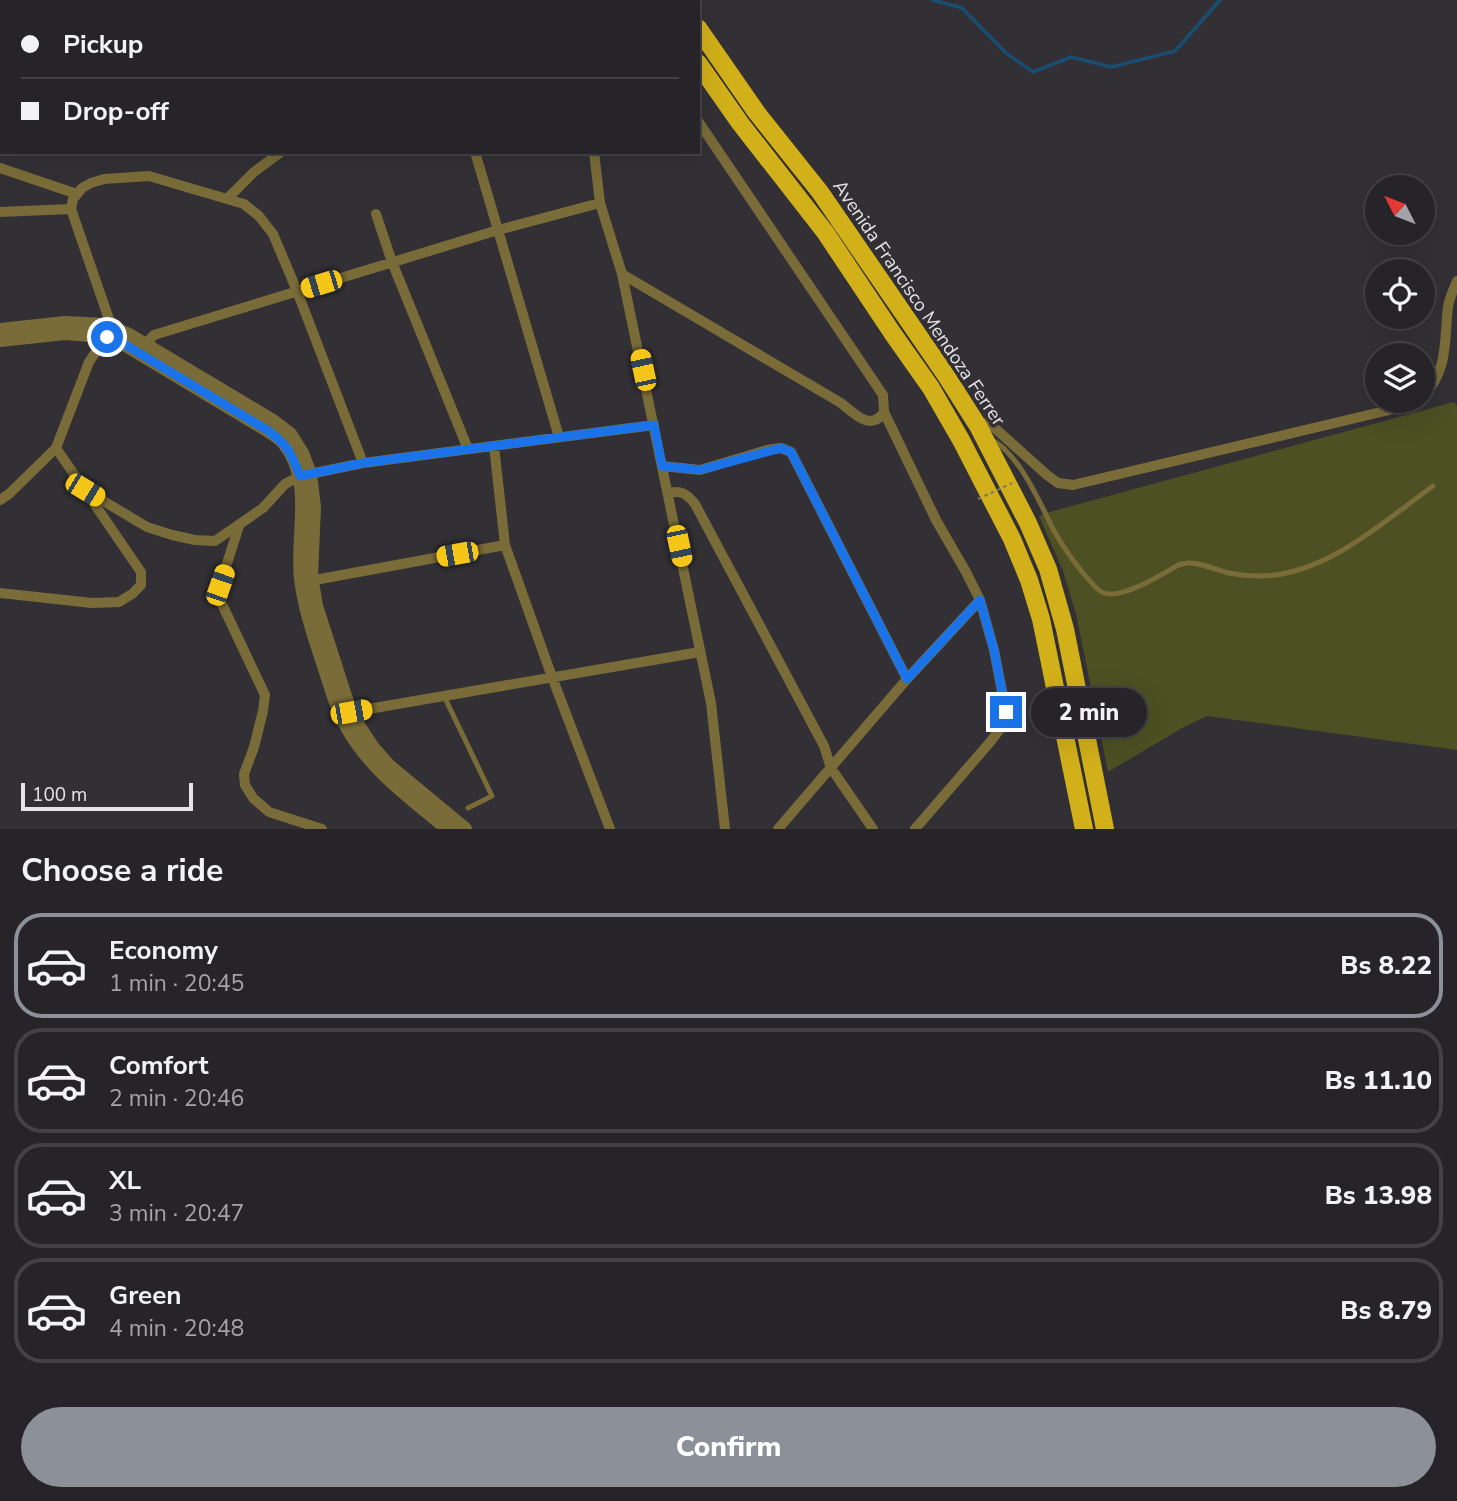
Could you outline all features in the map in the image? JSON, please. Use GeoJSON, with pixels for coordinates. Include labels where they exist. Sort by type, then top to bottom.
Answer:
{"type":"FeatureCollection","features":[{"type":"Feature","properties":{"kind":"highway","name":"Avenida Francisco Mendoza Ferrer"},"geometry":{"type":"LineString","coordinates":[[701,37],[828,202],[940,367],[981,433],[1028,523],[1048,569],[1065,629],[1105,829]]}},
{"type":"Feature","properties":{"kind":"highway","name":"Avenida Francisco Mendoza Ferrer"},"geometry":{"type":"LineString","coordinates":[[700,66],[825,232],[931,388],[1012,539],[1029,580],[1041,620],[1084,829]]}},
{"type":"Feature","properties":{"kind":"highway"},"geometry":{"type":"LineString","coordinates":[[961,440],[981,433]]}},
{"type":"Feature","properties":{"kind":"street"},"geometry":{"type":"LineString","coordinates":[[700,124],[883,395],[884,412],[936,520],[980,600],[994,650],[1006,712],[1003,725],[915,829]]}},
{"type":"Feature","properties":{"kind":"street"},"geometry":{"type":"LineString","coordinates":[[227,199],[254,172],[278,154]]}},
{"type":"Feature","properties":{"kind":"street"},"geometry":{"type":"LineString","coordinates":[[476,154],[559,437]]}},
{"type":"Feature","properties":{"kind":"street"},"geometry":{"type":"LineString","coordinates":[[594,154],[600,203],[622,274],[711,703],[726,829]]}},
{"type":"Feature","properties":{"kind":"street"},"geometry":{"type":"LineString","coordinates":[[0,168],[77,194]]}},
{"type":"Feature","properties":{"kind":"street"},"geometry":{"type":"LineString","coordinates":[[110,333],[71,209],[73,199],[82,188],[104,179],[149,176],[244,204],[259,216],[273,234],[363,463]]}},
{"type":"Feature","properties":{"kind":"street"},"geometry":{"type":"LineString","coordinates":[[141,349],[154,335],[498,230],[600,203]]}},
{"type":"Feature","properties":{"kind":"street"},"geometry":{"type":"LineString","coordinates":[[0,212],[71,209]]}},
{"type":"Feature","properties":{"kind":"street"},"geometry":{"type":"LineString","coordinates":[[376,214],[392,262],[468,449]]}},
{"type":"Feature","properties":{"kind":"street"},"geometry":{"type":"LineString","coordinates":[[622,274],[841,403],[859,417],[872,422],[879,419],[884,412]]}},
{"type":"Feature","properties":{"kind":"street"},"geometry":{"type":"LineString","coordinates":[[1435,380],[1446,347],[1448,304],[1457,281]]}},
{"type":"Feature","properties":{"kind":"street"},"geometry":{"type":"LineString","coordinates":[[0,330],[65,323],[105,325],[110,333],[124,344],[141,349],[283,441],[305,475],[303,507],[306,608],[347,715],[355,721],[389,766],[464,829]]}},
{"type":"Feature","properties":{"kind":"street"},"geometry":{"type":"LineString","coordinates":[[0,340],[65,333],[110,333]]}},
{"type":"Feature","properties":{"kind":"street"},"geometry":{"type":"LineString","coordinates":[[0,499],[9,494],[56,448],[89,362],[110,333]]}},
{"type":"Feature","properties":{"kind":"street"},"geometry":{"type":"LineString","coordinates":[[981,433],[988,422],[1058,483],[1073,485],[1376,413]]}},
{"type":"Feature","properties":{"kind":"street"},"geometry":{"type":"LineString","coordinates":[[85,490],[147,527],[195,541],[215,541],[263,508],[285,484],[305,475],[363,463],[654,425]]}},
{"type":"Feature","properties":{"kind":"street"},"geometry":{"type":"LineString","coordinates":[[494,446],[505,545],[610,829]]}},
{"type":"Feature","properties":{"kind":"street"},"geometry":{"type":"LineString","coordinates":[[0,593],[92,603],[119,601],[141,585],[141,572],[56,448]]}},
{"type":"Feature","properties":{"kind":"street"},"geometry":{"type":"LineString","coordinates":[[662,466],[700,470],[767,450],[781,448],[791,452],[907,679]]}},
{"type":"Feature","properties":{"kind":"street"},"geometry":{"type":"LineString","coordinates":[[668,493],[683,493],[695,504],[824,746],[831,768],[873,829]]}},
{"type":"Feature","properties":{"kind":"street"},"geometry":{"type":"LineString","coordinates":[[239,526],[220,585],[220,600],[265,695],[257,735],[244,774],[245,785],[253,798],[269,813],[322,829]]}},
{"type":"Feature","properties":{"kind":"street"},"geometry":{"type":"LineString","coordinates":[[307,581],[505,545]]}},
{"type":"Feature","properties":{"kind":"street"},"geometry":{"type":"LineString","coordinates":[[778,829],[907,679],[980,600]]}},
{"type":"Feature","properties":{"kind":"street"},"geometry":{"type":"LineString","coordinates":[[347,715],[444,695],[701,652]]}},
{"type":"Feature","properties":{"kind":"street"},"geometry":{"type":"LineString","coordinates":[[347,715],[345,725],[365,754],[382,773],[448,829]]}},
{"type":"Feature","properties":{"kind":"lane"},"geometry":{"type":"LineString","coordinates":[[981,433],[1000,445],[1016,461],[1066,550],[1103,593],[1117,594],[1179,564],[1190,563],[1229,573],[1260,576],[1286,574],[1312,565],[1352,545],[1433,486]]}},
{"type":"Feature","properties":{"kind":"lane"},"geometry":{"type":"LineString","coordinates":[[444,695],[492,796],[468,808]]}},
{"type":"Feature","properties":{"kind":"path"},"geometry":{"type":"LineString","coordinates":[[978,499],[1012,483]]}},
{"type":"Feature","properties":{"kind":"green space"},"geometry":{"type":"Polygon","coordinates":[[[1454,402],[1457,406],[1457,750],[1207,716],[1108,772],[1076,614],[1063,571],[1039,516],[1414,413],[1435,413],[1435,407],[1454,402]]]}},
{"type":"Feature","properties":{"kind":"waterway"},"geometry":{"type":"LineString","coordinates":[[932,0],[962,8],[1006,53],[1033,72],[1071,57],[1111,67],[1175,51],[1220,0]]}},
{"type":"Feature","properties":{"kind":"route"},"geometry":{"type":"LineString","coordinates":[[107,337],[124,344],[283,441],[300,476],[363,463],[654,425],[662,466],[700,470],[767,450],[781,448],[791,452],[907,679],[980,600],[994,650],[1006,712]]}}]}
